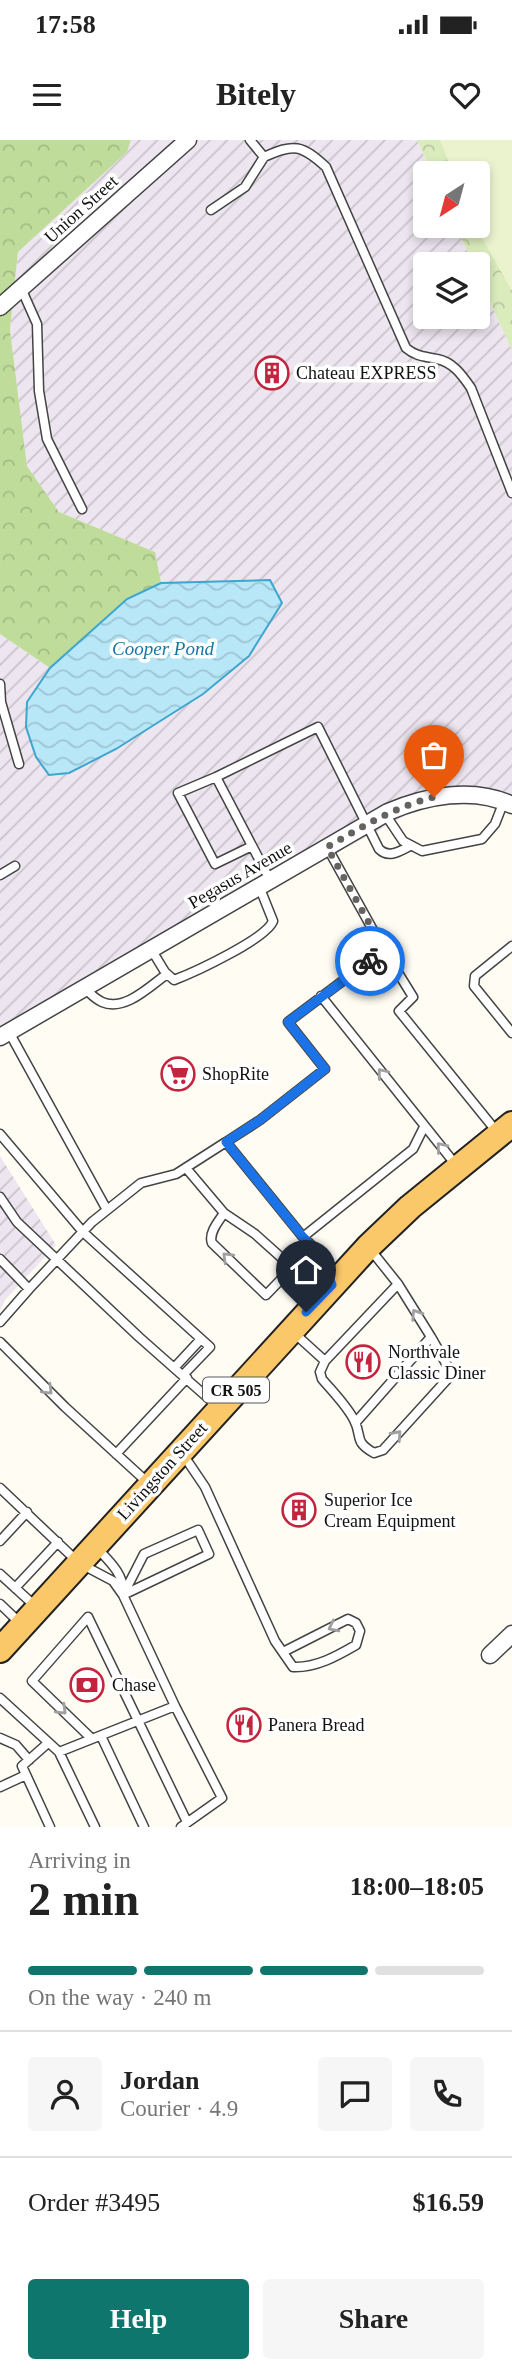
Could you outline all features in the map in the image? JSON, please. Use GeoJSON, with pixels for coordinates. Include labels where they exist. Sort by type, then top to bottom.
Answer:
{"type":"FeatureCollection","features":[{"type":"Feature","properties":{"kind":"main road","name":"Livingston Street"},"geometry":{"type":"LineString","coordinates":[[0,1650],[368,1247],[401,1214],[505,1129]]}},
{"type":"Feature","properties":{"kind":"street","name":"Union Street"},"geometry":{"type":"LineString","coordinates":[[0,307],[188,140]]}},
{"type":"Feature","properties":{"kind":"street","name":"Pegasus Avenue"},"geometry":{"type":"LineString","coordinates":[[4,1034],[366,824],[409,803],[434,797],[479,796],[508,803]]}},
{"type":"Feature","properties":{"kind":"street"},"geometry":{"type":"LineString","coordinates":[[490,1655],[512,1634]]}},
{"type":"Feature","properties":{"kind":"lane"},"geometry":{"type":"LineString","coordinates":[[250,140],[264,157]]}},
{"type":"Feature","properties":{"kind":"lane"},"geometry":{"type":"LineString","coordinates":[[211,210],[245,187],[264,157],[289,147],[300,148],[312,154],[326,167],[406,348],[416,356],[440,359],[456,368],[464,377],[471,388],[512,493]]}},
{"type":"Feature","properties":{"kind":"lane"},"geometry":{"type":"LineString","coordinates":[[21,288],[37,324],[39,391],[47,439],[82,509]]}},
{"type":"Feature","properties":{"kind":"lane"},"geometry":{"type":"LineString","coordinates":[[0,684],[1,702],[19,764]]}},
{"type":"Feature","properties":{"kind":"lane"},"geometry":{"type":"LineString","coordinates":[[252,846],[215,864],[178,793],[318,727],[383,853],[395,853],[410,846]]}},
{"type":"Feature","properties":{"kind":"lane"},"geometry":{"type":"LineString","coordinates":[[151,949],[167,974],[174,979],[189,974],[266,933],[273,921],[265,883],[252,846],[216,777]]}},
{"type":"Feature","properties":{"kind":"lane"},"geometry":{"type":"LineString","coordinates":[[385,814],[403,841],[422,850],[482,839],[508,803]]}},
{"type":"Feature","properties":{"kind":"lane"},"geometry":{"type":"LineString","coordinates":[[327,847],[413,997],[399,1011],[469,1098],[505,1129]]}},
{"type":"Feature","properties":{"kind":"lane"},"geometry":{"type":"LineString","coordinates":[[0,875],[15,866]]}},
{"type":"Feature","properties":{"kind":"lane"},"geometry":{"type":"LineString","coordinates":[[0,1322],[83,1232],[141,1183],[176,1174],[186,1168],[260,1120],[325,1069],[288,1022],[384,950]]}},
{"type":"Feature","properties":{"kind":"lane"},"geometry":{"type":"LineString","coordinates":[[510,952],[475,976],[474,986],[512,1033]]}},
{"type":"Feature","properties":{"kind":"lane"},"geometry":{"type":"LineString","coordinates":[[84,988],[99,1001],[116,1004],[139,995],[167,974]]}},
{"type":"Feature","properties":{"kind":"lane"},"geometry":{"type":"LineString","coordinates":[[321,996],[458,1167]]}},
{"type":"Feature","properties":{"kind":"lane"},"geometry":{"type":"LineString","coordinates":[[4,1034],[107,1210]]}},
{"type":"Feature","properties":{"kind":"lane"},"geometry":{"type":"LineString","coordinates":[[303,1237],[413,1149],[424,1127]]}},
{"type":"Feature","properties":{"kind":"lane"},"geometry":{"type":"LineString","coordinates":[[0,1134],[83,1232],[210,1347],[116,1454]]}},
{"type":"Feature","properties":{"kind":"lane"},"geometry":{"type":"LineString","coordinates":[[226,1142],[303,1237],[322,1256],[327,1290]]}},
{"type":"Feature","properties":{"kind":"lane"},"geometry":{"type":"LineString","coordinates":[[186,1168],[224,1213],[255,1234],[292,1268],[327,1290]]}},
{"type":"Feature","properties":{"kind":"lane"},"geometry":{"type":"LineString","coordinates":[[0,1197],[17,1222],[219,1408]]}},
{"type":"Feature","properties":{"kind":"lane"},"geometry":{"type":"LineString","coordinates":[[224,1213],[212,1232],[212,1243],[267,1295],[292,1268]]}},
{"type":"Feature","properties":{"kind":"lane"},"geometry":{"type":"LineString","coordinates":[[368,1247],[398,1284],[452,1374],[383,1450],[374,1453],[364,1447],[357,1435],[356,1422],[320,1372],[325,1361],[398,1284]]}},
{"type":"Feature","properties":{"kind":"lane"},"geometry":{"type":"LineString","coordinates":[[0,1259],[29,1289]]}},
{"type":"Feature","properties":{"kind":"lane"},"geometry":{"type":"LineString","coordinates":[[290,1330],[325,1361]]}},
{"type":"Feature","properties":{"kind":"lane"},"geometry":{"type":"LineString","coordinates":[[356,1422],[431,1337]]}},
{"type":"Feature","properties":{"kind":"lane"},"geometry":{"type":"LineString","coordinates":[[174,1368],[201,1339]]}},
{"type":"Feature","properties":{"kind":"lane"},"geometry":{"type":"LineString","coordinates":[[0,1342],[150,1485]]}},
{"type":"Feature","properties":{"kind":"lane"},"geometry":{"type":"LineString","coordinates":[[180,1451],[205,1487],[261,1610],[283,1652],[293,1667],[307,1668],[356,1645],[360,1631],[356,1623],[348,1619],[283,1652]]}},
{"type":"Feature","properties":{"kind":"lane"},"geometry":{"type":"LineString","coordinates":[[0,1488],[79,1563],[113,1581],[123,1595],[222,1798],[184,1825],[139,1720],[88,1616],[32,1681],[96,1737],[144,1827]]}},
{"type":"Feature","properties":{"kind":"lane"},"geometry":{"type":"LineString","coordinates":[[0,1541],[27,1512]]}},
{"type":"Feature","properties":{"kind":"lane"},"geometry":{"type":"LineString","coordinates":[[198,1530],[209,1554],[123,1595],[144,1555],[198,1530]]}},
{"type":"Feature","properties":{"kind":"lane"},"geometry":{"type":"LineString","coordinates":[[15,1588],[58,1542]]}},
{"type":"Feature","properties":{"kind":"lane"},"geometry":{"type":"LineString","coordinates":[[97,1543],[97,1548],[111,1562],[123,1581],[123,1595]]}},
{"type":"Feature","properties":{"kind":"lane"},"geometry":{"type":"LineString","coordinates":[[0,1574],[15,1588],[30,1617]]}},
{"type":"Feature","properties":{"kind":"lane"},"geometry":{"type":"LineString","coordinates":[[0,1604],[30,1617]]}},
{"type":"Feature","properties":{"kind":"lane"},"geometry":{"type":"LineString","coordinates":[[0,1698],[59,1752],[95,1827]]}},
{"type":"Feature","properties":{"kind":"lane"},"geometry":{"type":"LineString","coordinates":[[59,1752],[175,1706]]}},
{"type":"Feature","properties":{"kind":"lane"},"geometry":{"type":"LineString","coordinates":[[0,1738],[16,1745],[29,1760]]}},
{"type":"Feature","properties":{"kind":"lane"},"geometry":{"type":"LineString","coordinates":[[48,1743],[22,1766],[50,1827]]}},
{"type":"Feature","properties":{"kind":"lane"},"geometry":{"type":"LineString","coordinates":[[0,1787],[26,1775]]}},
{"type":"Feature","properties":{"kind":"shaded area"},"geometry":{"type":"Polygon","coordinates":[[[131,140],[417,140],[427,161],[413,161],[413,238],[461,238],[468,252],[413,252],[413,329],[490,329],[490,302],[512,351],[512,806],[506,801],[421,807],[0,1041],[0,634],[50,668],[155,552],[59,512],[27,466],[10,330],[18,252],[127,152],[131,140]]]}},
{"type":"Feature","properties":{"kind":"shaded area"},"geometry":{"type":"Polygon","coordinates":[[[0,1156],[56,1245],[5,1300],[0,1311],[0,1156]]]}},
{"type":"Feature","properties":{"kind":"green space"},"geometry":{"type":"Polygon","coordinates":[[[0,140],[131,140],[127,152],[18,252],[10,330],[27,466],[59,512],[155,552],[161,583],[127,599],[50,668],[0,634],[0,140]]]}},
{"type":"Feature","properties":{"kind":"green space"},"geometry":{"type":"Polygon","coordinates":[[[417,140],[512,140],[512,351],[490,302],[490,252],[468,252],[461,238],[490,238],[490,161],[427,161],[417,140]]]}},
{"type":"Feature","properties":{"kind":"green space"},"geometry":{"type":"Polygon","coordinates":[[[440,140],[512,140],[512,291],[482,238],[490,238],[490,161],[448,161],[440,140]]]}},
{"type":"Feature","properties":{"kind":"water","name":"Cooper Pond"},"geometry":{"type":"Polygon","coordinates":[[[270,580],[282,603],[249,656],[203,694],[116,749],[69,773],[49,775],[36,757],[26,727],[27,702],[50,668],[127,599],[161,583],[270,580]]]}},
{"type":"Feature","properties":{"kind":"way so far"},"geometry":{"type":"LineString","coordinates":[[370,961],[384,950],[327,847],[388,812],[434,797]]}},
{"type":"Feature","properties":{"kind":"place","name":"Chateau EXPRESS"},"geometry":{"type":"Point","coordinates":[272,373]}},
{"type":"Feature","properties":{"kind":"place","name":"ShopRite"},"geometry":{"type":"Point","coordinates":[178,1074]}},
{"type":"Feature","properties":{"kind":"place","name":"Northvale Classic Diner"},"geometry":{"type":"Point","coordinates":[363,1362]}},
{"type":"Feature","properties":{"kind":"place","name":"Superior Ice Cream Equipment"},"geometry":{"type":"Point","coordinates":[299,1510]}},
{"type":"Feature","properties":{"kind":"place","name":"Chase"},"geometry":{"type":"Point","coordinates":[87,1685]}},
{"type":"Feature","properties":{"kind":"place","name":"Panera Bread"},"geometry":{"type":"Point","coordinates":[244,1725]}},
{"type":"Feature","properties":{"kind":"route"},"geometry":{"type":"LineString","coordinates":[[306,1312],[332,1285],[322,1256],[303,1237],[226,1142],[260,1120],[325,1069],[288,1022],[370,961]]}}]}
